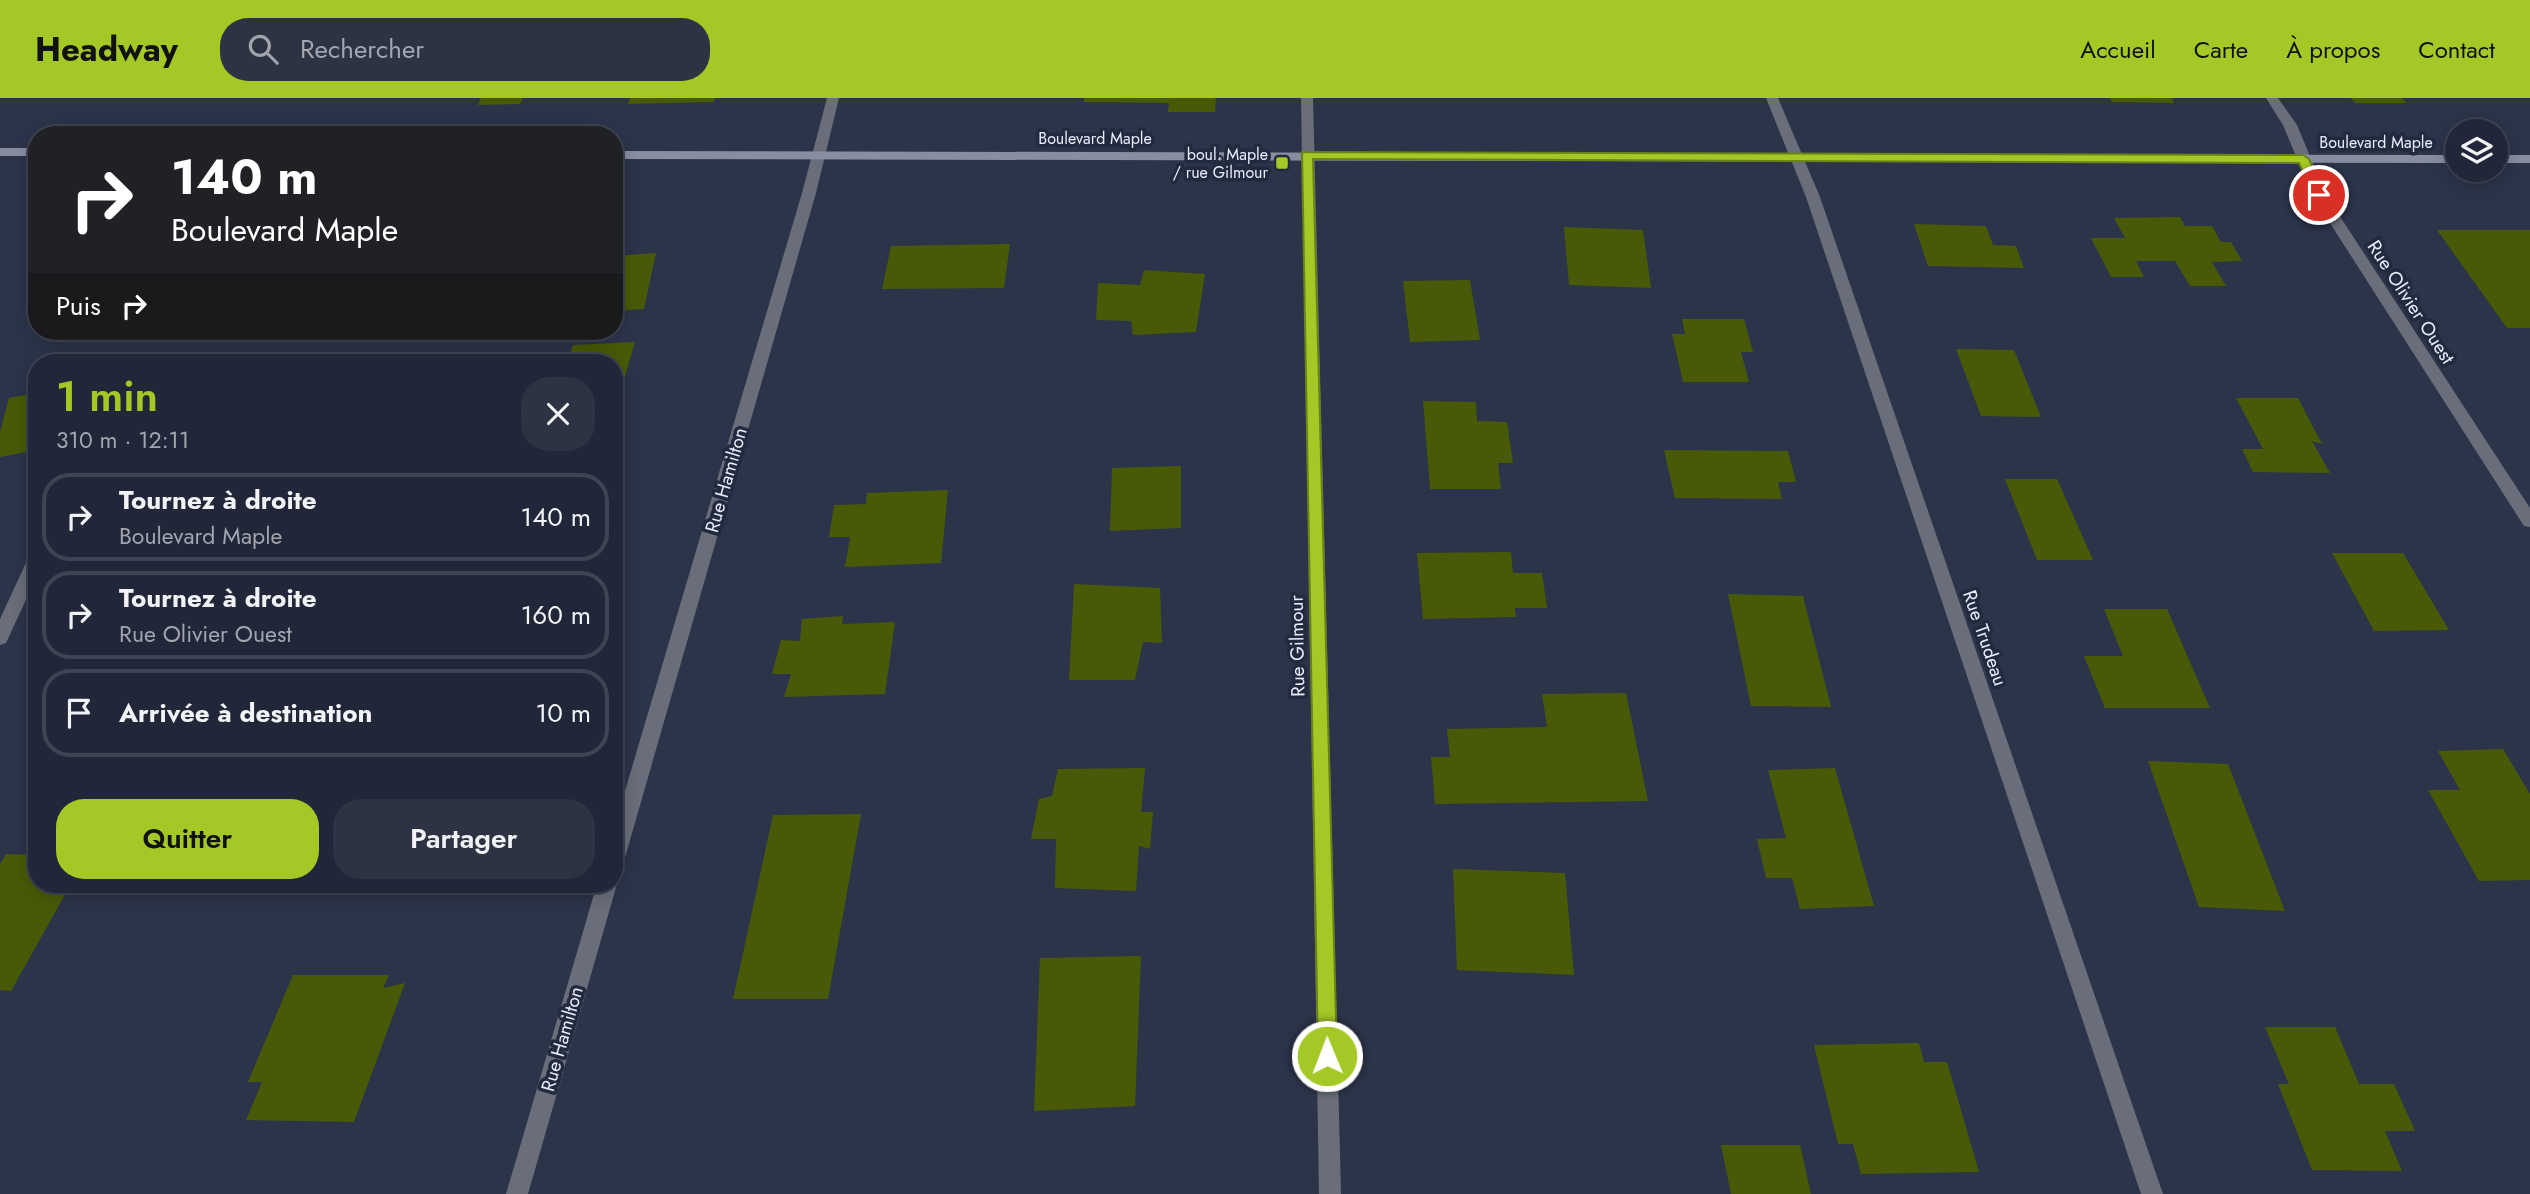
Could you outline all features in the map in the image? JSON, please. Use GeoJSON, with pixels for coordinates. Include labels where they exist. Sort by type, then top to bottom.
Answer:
{"type":"FeatureCollection","features":[{"type":"Feature","properties":{"kind":"street","name":"Rue Hamilton"},"geometry":{"type":"LineString","coordinates":[[623,830],[833,98]]}},
{"type":"Feature","properties":{"kind":"street","name":"Rue Gilmour"},"geometry":{"type":"LineString","coordinates":[[1307,98],[1306,155],[1330,1194]]}},
{"type":"Feature","properties":{"kind":"street","name":"Rue Trudeau"},"geometry":{"type":"LineString","coordinates":[[1772,98],[1813,197],[2152,1194]]}},
{"type":"Feature","properties":{"kind":"street","name":"Rue Olivier Ouest"},"geometry":{"type":"LineString","coordinates":[[2272,98],[2290,125],[2319,195],[2530,521]]}},
{"type":"Feature","properties":{"kind":"street"},"geometry":{"type":"LineString","coordinates":[[0,152],[28,152]]}},
{"type":"Feature","properties":{"kind":"street","name":"Boulevard Maple"},"geometry":{"type":"LineString","coordinates":[[623,155],[2445,159]]}},
{"type":"Feature","properties":{"kind":"street"},"geometry":{"type":"LineString","coordinates":[[2508,159],[2530,159]]}},
{"type":"Feature","properties":{"kind":"street"},"geometry":{"type":"LineString","coordinates":[[0,638],[28,577]]}},
{"type":"Feature","properties":{"kind":"street","name":"Rue Hamilton"},"geometry":{"type":"LineString","coordinates":[[517,1194],[604,893]]}},
{"type":"Feature","properties":{"kind":"building"},"geometry":{"type":"Polygon","coordinates":[[[481,98],[523,98],[520,104],[478,105],[481,98]]]}},
{"type":"Feature","properties":{"kind":"building"},"geometry":{"type":"Polygon","coordinates":[[[630,98],[715,98],[714,102],[628,104],[630,98]]]}},
{"type":"Feature","properties":{"kind":"building"},"geometry":{"type":"Polygon","coordinates":[[[1084,98],[1216,98],[1215,112],[1168,112],[1169,103],[1084,102],[1084,98]]]}},
{"type":"Feature","properties":{"kind":"building"},"geometry":{"type":"Polygon","coordinates":[[[2110,98],[2172,98],[2174,103],[2112,102],[2110,98]]]}},
{"type":"Feature","properties":{"kind":"building"},"geometry":{"type":"Polygon","coordinates":[[[2351,98],[2402,98],[2406,103],[2355,103],[2351,98]]]}},
{"type":"Feature","properties":{"kind":"building"},"geometry":{"type":"Polygon","coordinates":[[[2180,217],[2185,226],[2212,226],[2221,242],[2231,242],[2242,261],[2212,262],[2226,286],[2190,286],[2175,261],[2136,261],[2144,277],[2111,277],[2091,238],[2125,238],[2114,218],[2180,217]]]}},
{"type":"Feature","properties":{"kind":"building"},"geometry":{"type":"Polygon","coordinates":[[[1914,224],[1986,226],[1993,245],[2016,246],[2024,268],[1928,266],[1914,224]]]}},
{"type":"Feature","properties":{"kind":"building"},"geometry":{"type":"Polygon","coordinates":[[[1564,227],[1643,230],[1651,288],[1569,285],[1564,227]]]}},
{"type":"Feature","properties":{"kind":"building"},"geometry":{"type":"Polygon","coordinates":[[[2437,230],[2530,230],[2530,328],[2507,328],[2437,230]]]}},
{"type":"Feature","properties":{"kind":"building"},"geometry":{"type":"Polygon","coordinates":[[[1010,244],[1004,288],[882,289],[891,246],[1010,244]]]}},
{"type":"Feature","properties":{"kind":"building"},"geometry":{"type":"Polygon","coordinates":[[[656,253],[644,309],[623,310],[623,255],[656,253]]]}},
{"type":"Feature","properties":{"kind":"building"},"geometry":{"type":"Polygon","coordinates":[[[1144,270],[1205,274],[1196,332],[1133,335],[1131,321],[1096,320],[1098,283],[1140,285],[1144,270]]]}},
{"type":"Feature","properties":{"kind":"building"},"geometry":{"type":"Polygon","coordinates":[[[1470,280],[1480,340],[1410,342],[1403,281],[1470,280]]]}},
{"type":"Feature","properties":{"kind":"building"},"geometry":{"type":"Polygon","coordinates":[[[1682,319],[1744,319],[1753,352],[1741,352],[1749,382],[1683,382],[1672,334],[1685,334],[1682,319]]]}},
{"type":"Feature","properties":{"kind":"building"},"geometry":{"type":"Polygon","coordinates":[[[635,342],[623,383],[623,354],[570,354],[573,345],[635,342]]]}},
{"type":"Feature","properties":{"kind":"building"},"geometry":{"type":"Polygon","coordinates":[[[1956,349],[2014,350],[2041,417],[1981,416],[1956,349]]]}},
{"type":"Feature","properties":{"kind":"building"},"geometry":{"type":"Polygon","coordinates":[[[28,395],[28,452],[0,457],[0,432],[9,398],[28,395]]]}},
{"type":"Feature","properties":{"kind":"building"},"geometry":{"type":"Polygon","coordinates":[[[2236,398],[2298,398],[2322,444],[2312,441],[2330,473],[2253,472],[2242,449],[2263,449],[2236,398]]]}},
{"type":"Feature","properties":{"kind":"building"},"geometry":{"type":"Polygon","coordinates":[[[1423,401],[1476,402],[1477,421],[1507,422],[1513,463],[1498,463],[1501,489],[1430,489],[1423,401]]]}},
{"type":"Feature","properties":{"kind":"building"},"geometry":{"type":"Polygon","coordinates":[[[1664,450],[1788,451],[1796,482],[1778,482],[1782,499],[1675,498],[1664,450]]]}},
{"type":"Feature","properties":{"kind":"building"},"geometry":{"type":"Polygon","coordinates":[[[1181,466],[1181,528],[1110,531],[1112,468],[1181,466]]]}},
{"type":"Feature","properties":{"kind":"building"},"geometry":{"type":"Polygon","coordinates":[[[2005,479],[2057,479],[2093,560],[2037,560],[2005,479]]]}},
{"type":"Feature","properties":{"kind":"building"},"geometry":{"type":"Polygon","coordinates":[[[948,490],[941,563],[845,567],[850,537],[829,537],[834,505],[866,504],[867,493],[948,490]]]}},
{"type":"Feature","properties":{"kind":"building"},"geometry":{"type":"Polygon","coordinates":[[[1511,552],[1513,573],[1542,573],[1547,608],[1515,608],[1516,617],[1423,619],[1417,553],[1511,552]]]}},
{"type":"Feature","properties":{"kind":"building"},"geometry":{"type":"Polygon","coordinates":[[[2332,553],[2403,553],[2449,630],[2374,631],[2332,553]]]}},
{"type":"Feature","properties":{"kind":"building"},"geometry":{"type":"Polygon","coordinates":[[[1074,584],[1160,588],[1162,643],[1143,642],[1135,680],[1069,680],[1074,584]]]}},
{"type":"Feature","properties":{"kind":"building"},"geometry":{"type":"Polygon","coordinates":[[[1728,594],[1803,596],[1831,707],[1751,706],[1728,594]]]}},
{"type":"Feature","properties":{"kind":"building"},"geometry":{"type":"Polygon","coordinates":[[[2104,609],[2167,609],[2210,708],[2105,708],[2084,656],[2123,656],[2104,609]]]}},
{"type":"Feature","properties":{"kind":"building"},"geometry":{"type":"Polygon","coordinates":[[[843,616],[842,624],[895,622],[885,694],[784,697],[791,674],[772,674],[781,640],[800,641],[802,619],[843,616]]]}},
{"type":"Feature","properties":{"kind":"building"},"geometry":{"type":"Polygon","coordinates":[[[1626,693],[1648,801],[1435,804],[1431,757],[1450,757],[1447,729],[1547,727],[1542,694],[1626,693]]]}},
{"type":"Feature","properties":{"kind":"building"},"geometry":{"type":"Polygon","coordinates":[[[2503,749],[2530,794],[2530,880],[2479,881],[2428,790],[2460,790],[2438,751],[2503,749]]]}},
{"type":"Feature","properties":{"kind":"building"},"geometry":{"type":"Polygon","coordinates":[[[2148,761],[2228,764],[2285,911],[2199,907],[2148,761]]]}},
{"type":"Feature","properties":{"kind":"building"},"geometry":{"type":"Polygon","coordinates":[[[1145,768],[1141,812],[1153,812],[1150,849],[1139,846],[1136,891],[1055,888],[1056,839],[1031,839],[1039,799],[1052,796],[1058,769],[1145,768]]]}},
{"type":"Feature","properties":{"kind":"building"},"geometry":{"type":"Polygon","coordinates":[[[1835,768],[1874,906],[1800,909],[1792,878],[1766,878],[1757,839],[1786,838],[1768,770],[1835,768]]]}},
{"type":"Feature","properties":{"kind":"building"},"geometry":{"type":"Polygon","coordinates":[[[861,814],[828,999],[733,999],[773,815],[861,814]]]}},
{"type":"Feature","properties":{"kind":"building"},"geometry":{"type":"Polygon","coordinates":[[[6,854],[28,855],[28,893],[66,893],[11,991],[0,990],[0,864],[6,854]]]}},
{"type":"Feature","properties":{"kind":"building"},"geometry":{"type":"Polygon","coordinates":[[[1453,869],[1565,873],[1574,975],[1457,970],[1453,869]]]}},
{"type":"Feature","properties":{"kind":"building"},"geometry":{"type":"Polygon","coordinates":[[[1141,956],[1135,1106],[1034,1111],[1040,958],[1141,956]]]}},
{"type":"Feature","properties":{"kind":"building"},"geometry":{"type":"Polygon","coordinates":[[[293,975],[389,975],[383,988],[405,983],[354,1122],[246,1120],[262,1082],[248,1082],[293,975]]]}},
{"type":"Feature","properties":{"kind":"building"},"geometry":{"type":"Polygon","coordinates":[[[2265,1027],[2335,1027],[2359,1084],[2394,1084],[2415,1131],[2385,1131],[2402,1171],[2312,1170],[2278,1084],[2289,1084],[2265,1027]]]}},
{"type":"Feature","properties":{"kind":"building"},"geometry":{"type":"Polygon","coordinates":[[[1919,1043],[1924,1062],[1947,1062],[1979,1172],[1861,1174],[1853,1144],[1838,1144],[1814,1045],[1919,1043]]]}},
{"type":"Feature","properties":{"kind":"building"},"geometry":{"type":"Polygon","coordinates":[[[1721,1145],[1800,1145],[1811,1194],[1731,1194],[1721,1145]]]}},
{"type":"Feature","properties":{"kind":"place","name":"boul. Maple / rue Gilmour"},"geometry":{"type":"Point","coordinates":[1282,163]}},
{"type":"Feature","properties":{"kind":"route"},"geometry":{"type":"LineString","coordinates":[[1327,1056],[1306,155],[2303,159],[2319,195]]}}]}
